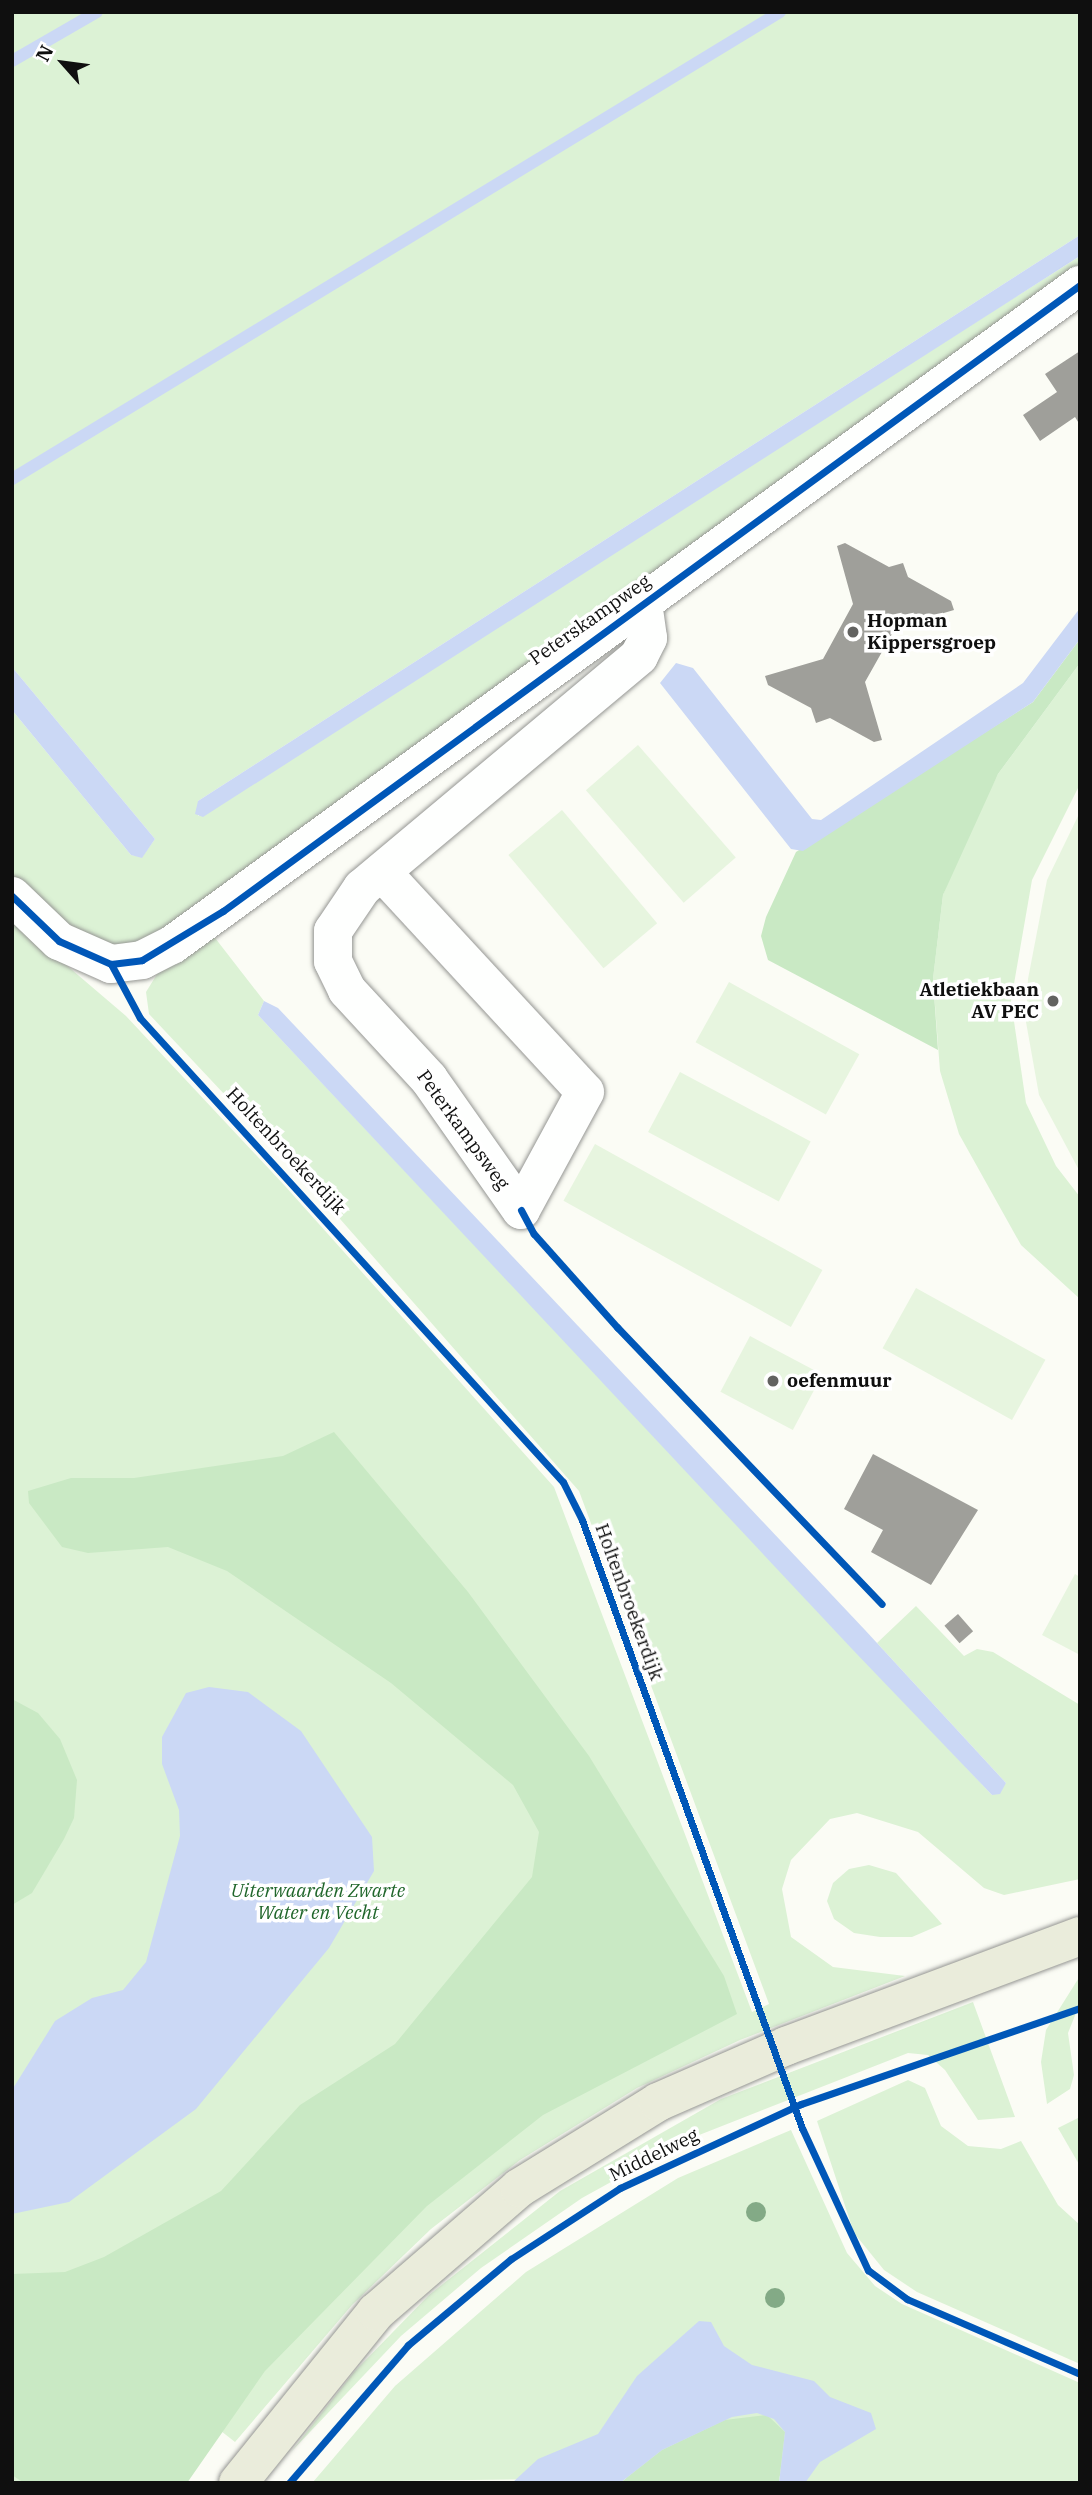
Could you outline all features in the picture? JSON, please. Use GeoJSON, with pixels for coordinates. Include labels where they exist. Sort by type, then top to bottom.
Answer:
{"type":"FeatureCollection","features":[{"type":"Feature","properties":{"kind":"main road","name":"Middelweg"},"geometry":{"type":"LineString","coordinates":[[248,2470],[376,2312],[519,2188],[658,2102],[786,2046],[1080,1936]]}},
{"type":"Feature","properties":{"kind":"street","name":"Peterskampweg"},"geometry":{"type":"LineString","coordinates":[[12,896],[60,941],[111,964],[142,960],[172,945],[1080,285]]}},
{"type":"Feature","properties":{"kind":"street","name":"Peterkampsweg"},"geometry":{"type":"LineString","coordinates":[[382,872],[585,1092],[521,1210],[429,1079],[336,972],[331,946],[340,915],[382,872],[639,656],[648,638],[643,602]]}},
{"type":"Feature","properties":{"kind":"green space"},"geometry":{"type":"Polygon","coordinates":[[[12,12],[1080,12],[1080,235],[198,801],[198,816],[1080,256],[1080,279],[166,936],[103,951],[12,883],[12,710],[131,855],[142,857],[155,839],[12,667],[12,12]]]}},
{"type":"Feature","properties":{"kind":"green space"},"geometry":{"type":"Polygon","coordinates":[[[1080,639],[1080,663],[998,774],[943,895],[933,979],[938,1050],[768,960],[761,936],[766,917],[796,852],[1033,702],[1080,639]]]}},
{"type":"Feature","properties":{"kind":"green space"},"geometry":{"type":"Polygon","coordinates":[[[1080,663],[1080,784],[1032,880],[1011,1001],[1026,1103],[1056,1166],[1080,1197],[1080,1299],[1021,1245],[959,1134],[940,1071],[933,979],[943,895],[963,843],[998,774],[1080,663]]]}},
{"type":"Feature","properties":{"kind":"green space"},"geometry":{"type":"Polygon","coordinates":[[[638,745],[736,857],[684,903],[586,790],[638,745]]]}},
{"type":"Feature","properties":{"kind":"green space"},"geometry":{"type":"Polygon","coordinates":[[[562,810],[657,923],[604,968],[508,855],[562,810]]]}},
{"type":"Feature","properties":{"kind":"green space","name":"Atletiekbaan AV PEC"},"geometry":{"type":"Polygon","coordinates":[[[1080,812],[1080,1172],[1039,1095],[1026,1022],[1028,979],[1047,880],[1080,812]]]}},
{"type":"Feature","properties":{"kind":"green space","name":"Uiterwaarden Zwarte Water en Vecht"},"geometry":{"type":"Polygon","coordinates":[[[12,908],[51,952],[126,1016],[285,1186],[554,1487],[752,2012],[769,2004],[579,1491],[319,1195],[149,1014],[146,992],[159,971],[212,934],[264,1001],[258,1015],[992,1795],[1006,1783],[877,1643],[916,1606],[964,1656],[977,1649],[993,1652],[1080,1705],[1080,1879],[1004,1895],[984,1888],[918,1832],[857,1813],[830,1819],[791,1860],[782,1889],[791,1937],[833,1967],[905,1976],[740,2040],[637,2088],[520,2160],[431,2229],[352,2305],[235,2442],[221,2431],[251,2389],[176,2483],[12,2483],[12,908]]]}},
{"type":"Feature","properties":{"kind":"green space"},"geometry":{"type":"Polygon","coordinates":[[[729,982],[859,1054],[826,1115],[696,1042],[729,982]]]}},
{"type":"Feature","properties":{"kind":"green space"},"geometry":{"type":"Polygon","coordinates":[[[680,1072],[811,1141],[779,1202],[648,1132],[680,1072]]]}},
{"type":"Feature","properties":{"kind":"green space"},"geometry":{"type":"Polygon","coordinates":[[[595,1144],[822,1270],[791,1327],[563,1201],[595,1144]]]}},
{"type":"Feature","properties":{"kind":"green space"},"geometry":{"type":"Polygon","coordinates":[[[916,1288],[1045,1360],[1012,1420],[883,1348],[916,1288]]]}},
{"type":"Feature","properties":{"kind":"green space","name":"oefenmuur"},"geometry":{"type":"Polygon","coordinates":[[[750,1336],[822,1374],[793,1430],[720,1392],[750,1336]]]}},
{"type":"Feature","properties":{"kind":"green space"},"geometry":{"type":"Polygon","coordinates":[[[334,1432],[468,1592],[589,1756],[724,1976],[737,2014],[543,2115],[427,2206],[265,2371],[187,2483],[24,2483],[12,2475],[12,2274],[65,2272],[104,2257],[221,2191],[300,2105],[395,2044],[532,1877],[539,1832],[513,1785],[391,1683],[227,1571],[168,1547],[88,1553],[62,1547],[29,1503],[28,1491],[71,1478],[134,1478],[283,1456],[334,1432]]]}},
{"type":"Feature","properties":{"kind":"green space"},"geometry":{"type":"Polygon","coordinates":[[[1075,1574],[1080,1577],[1080,1655],[1042,1635],[1075,1574]]]}},
{"type":"Feature","properties":{"kind":"green space"},"geometry":{"type":"Polygon","coordinates":[[[12,1699],[38,1713],[60,1739],[77,1780],[74,1818],[64,1839],[32,1893],[12,1905],[12,1699]]]}},
{"type":"Feature","properties":{"kind":"green space"},"geometry":{"type":"Polygon","coordinates":[[[869,1865],[896,1873],[942,1924],[912,1937],[880,1937],[854,1933],[834,1919],[827,1901],[833,1883],[849,1869],[869,1865]]]}},
{"type":"Feature","properties":{"kind":"green space"},"geometry":{"type":"Polygon","coordinates":[[[1080,1976],[1080,2003],[1068,2033],[1074,2075],[1070,2089],[1047,2104],[1041,2062],[1046,2030],[1080,1976]]]}},
{"type":"Feature","properties":{"kind":"green space"},"geometry":{"type":"Polygon","coordinates":[[[973,2002],[1015,2117],[978,2120],[945,2070],[928,2055],[908,2053],[689,2139],[582,2198],[481,2268],[401,2336],[291,2452],[354,2372],[429,2295],[560,2191],[721,2099],[973,2002]]]}},
{"type":"Feature","properties":{"kind":"green space"},"geometry":{"type":"Polygon","coordinates":[[[908,2080],[925,2088],[941,2126],[968,2146],[1001,2149],[1021,2141],[1058,2205],[1080,2225],[1080,2364],[917,2292],[884,2270],[854,2233],[817,2121],[908,2080]]]}},
{"type":"Feature","properties":{"kind":"green space"},"geometry":{"type":"Polygon","coordinates":[[[1080,2117],[1080,2166],[1058,2128],[1080,2117]]]}},
{"type":"Feature","properties":{"kind":"green space"},"geometry":{"type":"Polygon","coordinates":[[[791,2130],[847,2253],[875,2286],[902,2304],[1080,2383],[1080,2483],[779,2483],[783,2476],[313,2482],[395,2386],[526,2272],[678,2178],[791,2130]]]}},
{"type":"Feature","properties":{"kind":"green space"},"geometry":{"type":"Polygon","coordinates":[[[767,2415],[785,2432],[779,2483],[620,2483],[662,2450],[725,2420],[767,2415]]]}},
{"type":"Feature","properties":{"kind":"water"},"geometry":{"type":"Polygon","coordinates":[[[1080,235],[1080,256],[203,817],[195,814],[198,801],[1080,235]]]}},
{"type":"Feature","properties":{"kind":"water"},"geometry":{"type":"Polygon","coordinates":[[[1080,608],[1080,639],[1033,702],[803,851],[791,849],[660,683],[676,663],[693,668],[812,819],[821,820],[1023,683],[1080,608]]]}},
{"type":"Feature","properties":{"kind":"water"},"geometry":{"type":"Polygon","coordinates":[[[12,667],[155,839],[142,858],[131,855],[12,710],[12,667]]]}},
{"type":"Feature","properties":{"kind":"water"},"geometry":{"type":"Polygon","coordinates":[[[264,1001],[278,1008],[865,1630],[1006,1783],[1000,1794],[992,1795],[853,1650],[258,1015],[264,1001]]]}},
{"type":"Feature","properties":{"kind":"water"},"geometry":{"type":"Polygon","coordinates":[[[209,1687],[248,1692],[301,1731],[372,1837],[374,1871],[329,1948],[196,2109],[69,2202],[12,2214],[12,2090],[55,2021],[92,1998],[123,1990],[146,1962],[180,1836],[179,1810],[162,1764],[162,1737],[186,1693],[209,1687]]]}},
{"type":"Feature","properties":{"kind":"water"},"geometry":{"type":"Polygon","coordinates":[[[699,2321],[711,2322],[724,2346],[752,2365],[814,2381],[830,2397],[871,2413],[876,2429],[820,2462],[805,2483],[779,2483],[785,2432],[774,2419],[757,2413],[732,2417],[662,2450],[620,2483],[512,2483],[538,2459],[598,2434],[637,2376],[699,2321]]]}},
{"type":"Feature","properties":{"kind":"building"},"geometry":{"type":"Polygon","coordinates":[[[1080,351],[1080,425],[1075,417],[1040,441],[1023,415],[1057,392],[1045,374],[1080,351]]]}},
{"type":"Feature","properties":{"kind":"building"},"geometry":{"type":"Polygon","coordinates":[[[845,543],[889,567],[903,563],[908,577],[951,601],[954,610],[896,627],[865,682],[882,740],[874,742],[830,718],[816,723],[811,708],[768,685],[765,676],[823,659],[853,604],[837,546],[845,543]]]}},
{"type":"Feature","properties":{"kind":"building"},"geometry":{"type":"Polygon","coordinates":[[[873,1454],[978,1510],[931,1585],[871,1552],[883,1530],[844,1509],[873,1454]]]}},
{"type":"Feature","properties":{"kind":"building"},"geometry":{"type":"Polygon","coordinates":[[[958,1614],[973,1631],[960,1643],[944,1626],[958,1614]]]}},
{"type":"Feature","properties":{"kind":"waterway"},"geometry":{"type":"LineString","coordinates":[[12,61],[97,12]]}},
{"type":"Feature","properties":{"kind":"waterway"},"geometry":{"type":"LineString","coordinates":[[12,479],[780,12]]}},
{"type":"Feature","properties":{"kind":"cycle path"},"geometry":{"type":"LineString","coordinates":[[111,964],[142,960],[223,911],[1080,285]]}},
{"type":"Feature","properties":{"kind":"cycle path","name":"Holtenbroekerdijk"},"geometry":{"type":"LineString","coordinates":[[12,896],[59,941],[111,964],[140,1018],[563,1482],[582,1520],[802,2128],[868,2270],[907,2299],[1080,2374]]}},
{"type":"Feature","properties":{"kind":"cycle path"},"geometry":{"type":"LineString","coordinates":[[521,1210],[534,1234],[617,1327],[882,1604]]}},
{"type":"Feature","properties":{"kind":"cycle path"},"geometry":{"type":"LineString","coordinates":[[289,2483],[408,2345],[511,2259],[620,2188],[801,2104],[1080,2008]]}},
{"type":"Feature","properties":{"kind":"place","name":"Hopman Kippersgroep"},"geometry":{"type":"Point","coordinates":[853,632]}},
{"type":"Feature","properties":{"kind":"place","name":"Atletiekbaan AV PEC"},"geometry":{"type":"Point","coordinates":[1053,1001]}},
{"type":"Feature","properties":{"kind":"place","name":"oefenmuur"},"geometry":{"type":"Point","coordinates":[773,1381]}}]}
